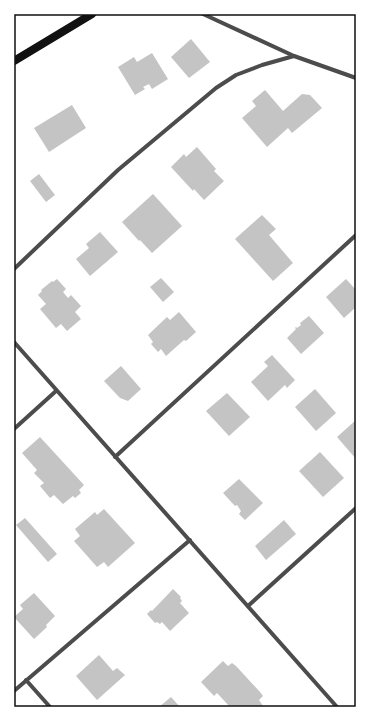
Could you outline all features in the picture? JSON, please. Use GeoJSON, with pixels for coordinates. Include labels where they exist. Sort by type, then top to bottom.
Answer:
{"type":"FeatureCollection","features":[{"type":"Feature","properties":{"kind":"main road"},"geometry":{"type":"LineString","coordinates":[[14,61],[92,14]]}},
{"type":"Feature","properties":{"kind":"street"},"geometry":{"type":"LineString","coordinates":[[203,14],[294,56],[356,78]]}},
{"type":"Feature","properties":{"kind":"street"},"geometry":{"type":"LineString","coordinates":[[14,269],[118,170],[216,88],[236,75],[262,65],[294,56]]}},
{"type":"Feature","properties":{"kind":"street"},"geometry":{"type":"LineString","coordinates":[[116,457],[356,235]]}},
{"type":"Feature","properties":{"kind":"street"},"geometry":{"type":"LineString","coordinates":[[14,342],[337,707]]}},
{"type":"Feature","properties":{"kind":"street"},"geometry":{"type":"LineString","coordinates":[[14,429],[56,391]]}},
{"type":"Feature","properties":{"kind":"street"},"geometry":{"type":"LineString","coordinates":[[248,606],[356,508]]}},
{"type":"Feature","properties":{"kind":"street"},"geometry":{"type":"LineString","coordinates":[[14,691],[190,540]]}},
{"type":"Feature","properties":{"kind":"street"},"geometry":{"type":"LineString","coordinates":[[26,680],[50,707]]}},
{"type":"Feature","properties":{"kind":"building"},"geometry":{"type":"Polygon","coordinates":[[[191,39],[210,62],[189,78],[171,57],[191,39]]]}},
{"type":"Feature","properties":{"kind":"building"},"geometry":{"type":"Polygon","coordinates":[[[152,53],[168,79],[152,89],[149,84],[143,87],[145,89],[135,95],[118,67],[134,57],[137,62],[152,53]]]}},
{"type":"Feature","properties":{"kind":"building"},"geometry":{"type":"Polygon","coordinates":[[[265,90],[283,111],[302,94],[310,95],[322,108],[292,133],[288,128],[267,147],[242,118],[256,106],[252,101],[265,90]]]}},
{"type":"Feature","properties":{"kind":"building"},"geometry":{"type":"Polygon","coordinates":[[[72,105],[86,128],[49,152],[34,128],[72,105]]]}},
{"type":"Feature","properties":{"kind":"building"},"geometry":{"type":"Polygon","coordinates":[[[197,147],[216,169],[214,171],[224,181],[204,200],[194,189],[193,191],[171,167],[184,154],[186,157],[197,147]]]}},
{"type":"Feature","properties":{"kind":"building"},"geometry":{"type":"Polygon","coordinates":[[[39,174],[55,195],[46,202],[30,181],[39,174]]]}},
{"type":"Feature","properties":{"kind":"building"},"geometry":{"type":"Polygon","coordinates":[[[153,194],[182,226],[152,253],[122,222],[153,194]]]}},
{"type":"Feature","properties":{"kind":"building"},"geometry":{"type":"Polygon","coordinates":[[[262,215],[276,229],[269,235],[293,263],[273,281],[235,239],[262,215]]]}},
{"type":"Feature","properties":{"kind":"building"},"geometry":{"type":"Polygon","coordinates":[[[100,232],[118,252],[90,276],[76,259],[89,248],[86,244],[100,232]]]}},
{"type":"Feature","properties":{"kind":"building"},"geometry":{"type":"Polygon","coordinates":[[[161,278],[174,292],[163,302],[150,287],[161,278]]]}},
{"type":"Feature","properties":{"kind":"building"},"geometry":{"type":"Polygon","coordinates":[[[57,279],[66,289],[63,292],[68,298],[71,295],[81,306],[75,312],[81,319],[67,331],[61,324],[56,328],[40,309],[46,304],[38,295],[42,291],[41,290],[57,279]]]}},
{"type":"Feature","properties":{"kind":"building"},"geometry":{"type":"Polygon","coordinates":[[[346,279],[356,290],[356,307],[344,318],[326,297],[346,279]]]}},
{"type":"Feature","properties":{"kind":"building"},"geometry":{"type":"Polygon","coordinates":[[[179,312],[196,332],[186,341],[184,340],[166,356],[161,349],[158,352],[151,344],[153,342],[148,335],[167,317],[170,320],[179,312]]]}},
{"type":"Feature","properties":{"kind":"building"},"geometry":{"type":"Polygon","coordinates":[[[309,316],[324,333],[301,354],[287,338],[296,329],[296,327],[297,328],[301,325],[300,323],[309,316]]]}},
{"type":"Feature","properties":{"kind":"building"},"geometry":{"type":"Polygon","coordinates":[[[272,355],[295,380],[287,388],[285,385],[268,401],[251,382],[268,366],[264,362],[272,355]]]}},
{"type":"Feature","properties":{"kind":"building"},"geometry":{"type":"Polygon","coordinates":[[[121,366],[141,389],[128,401],[120,398],[104,381],[121,366]]]}},
{"type":"Feature","properties":{"kind":"building"},"geometry":{"type":"Polygon","coordinates":[[[315,389],[336,413],[316,431],[295,407],[315,389]]]}},
{"type":"Feature","properties":{"kind":"building"},"geometry":{"type":"Polygon","coordinates":[[[227,393],[250,417],[229,436],[206,411],[227,393]]]}},
{"type":"Feature","properties":{"kind":"building"},"geometry":{"type":"Polygon","coordinates":[[[356,420],[356,459],[337,437],[356,420]]]}},
{"type":"Feature","properties":{"kind":"building"},"geometry":{"type":"Polygon","coordinates":[[[40,437],[84,485],[79,490],[81,493],[75,498],[73,496],[63,504],[54,495],[50,498],[40,486],[44,483],[34,473],[37,470],[22,453],[40,437]]]}},
{"type":"Feature","properties":{"kind":"building"},"geometry":{"type":"Polygon","coordinates":[[[320,452],[344,478],[323,497],[299,471],[320,452]]]}},
{"type":"Feature","properties":{"kind":"building"},"geometry":{"type":"Polygon","coordinates":[[[239,479],[263,503],[245,520],[239,514],[241,511],[237,505],[235,506],[223,493],[239,479]]]}},
{"type":"Feature","properties":{"kind":"building"},"geometry":{"type":"Polygon","coordinates":[[[104,509],[135,543],[108,567],[104,562],[97,567],[74,541],[80,536],[75,529],[95,512],[97,515],[104,509]]]}},
{"type":"Feature","properties":{"kind":"building"},"geometry":{"type":"Polygon","coordinates":[[[25,518],[57,554],[48,562],[16,525],[25,518]]]}},
{"type":"Feature","properties":{"kind":"building"},"geometry":{"type":"Polygon","coordinates":[[[284,520],[296,534],[266,560],[255,546],[284,520]]]}},
{"type":"Feature","properties":{"kind":"building"},"geometry":{"type":"Polygon","coordinates":[[[173,589],[181,597],[180,598],[182,601],[180,603],[189,613],[170,631],[162,622],[160,624],[157,622],[155,623],[147,614],[151,610],[152,611],[173,589]]]}},
{"type":"Feature","properties":{"kind":"building"},"geometry":{"type":"Polygon","coordinates":[[[34,593],[55,616],[46,625],[47,627],[34,639],[14,617],[23,609],[20,605],[34,593]]]}},
{"type":"Feature","properties":{"kind":"building"},"geometry":{"type":"Polygon","coordinates":[[[99,655],[113,671],[117,668],[125,675],[97,700],[76,676],[99,655]]]}},
{"type":"Feature","properties":{"kind":"building"},"geometry":{"type":"Polygon","coordinates":[[[223,661],[228,666],[232,663],[236,666],[260,692],[263,696],[259,700],[263,706],[262,707],[230,707],[217,693],[214,696],[201,682],[223,661]]]}},
{"type":"Feature","properties":{"kind":"building"},"geometry":{"type":"Polygon","coordinates":[[[171,697],[180,707],[159,707],[171,697]]]}}]}
